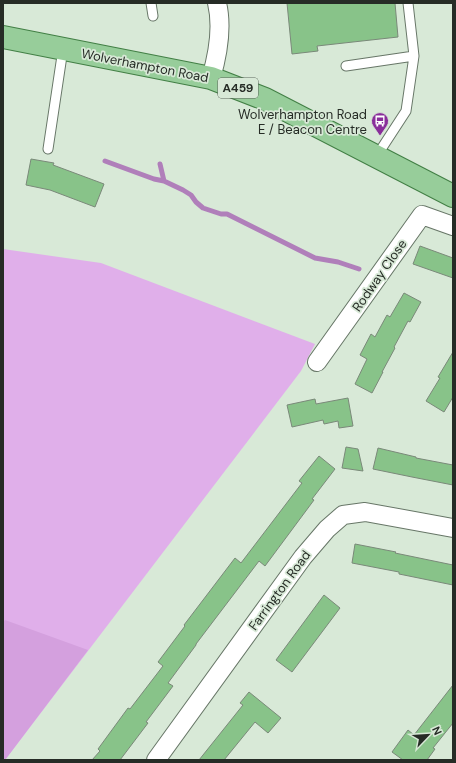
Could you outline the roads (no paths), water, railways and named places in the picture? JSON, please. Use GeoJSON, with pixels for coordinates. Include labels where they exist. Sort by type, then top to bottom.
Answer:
{"type":"FeatureCollection","features":[{"type":"Feature","properties":{"kind":"main road","name":"Wolverhampton Road"},"geometry":{"type":"LineString","coordinates":[[3,37],[211,78],[265,99],[453,196]]}},
{"type":"Feature","properties":{"kind":"street"},"geometry":{"type":"LineString","coordinates":[[211,78],[220,34],[216,3]]}},
{"type":"Feature","properties":{"kind":"street","name":"Rodway Close"},"geometry":{"type":"LineString","coordinates":[[317,362],[422,215],[453,226]]}},
{"type":"Feature","properties":{"kind":"street","name":"Farrington Road"},"geometry":{"type":"LineString","coordinates":[[156,760],[303,556],[327,529],[343,515],[365,512],[453,528]]}},
{"type":"Feature","properties":{"kind":"lane"},"geometry":{"type":"LineString","coordinates":[[151,3],[154,16]]}},
{"type":"Feature","properties":{"kind":"lane"},"geometry":{"type":"LineString","coordinates":[[376,157],[406,111],[414,56],[408,3]]}},
{"type":"Feature","properties":{"kind":"lane"},"geometry":{"type":"LineString","coordinates":[[48,149],[63,49]]}},
{"type":"Feature","properties":{"kind":"lane"},"geometry":{"type":"LineString","coordinates":[[346,66],[414,56]]}},
{"type":"Feature","properties":{"kind":"waterway"},"geometry":{"type":"LineString","coordinates":[[105,161],[154,179],[164,181],[191,195],[203,208],[221,214],[227,214],[315,258],[338,262],[359,269]]}},
{"type":"Feature","properties":{"kind":"waterway"},"geometry":{"type":"LineString","coordinates":[[160,164],[164,181]]}},
{"type":"Feature","properties":{"kind":"place","name":"Wolverhampton Road E / Beacon Centre"},"geometry":{"type":"Point","coordinates":[380,136]}}]}
